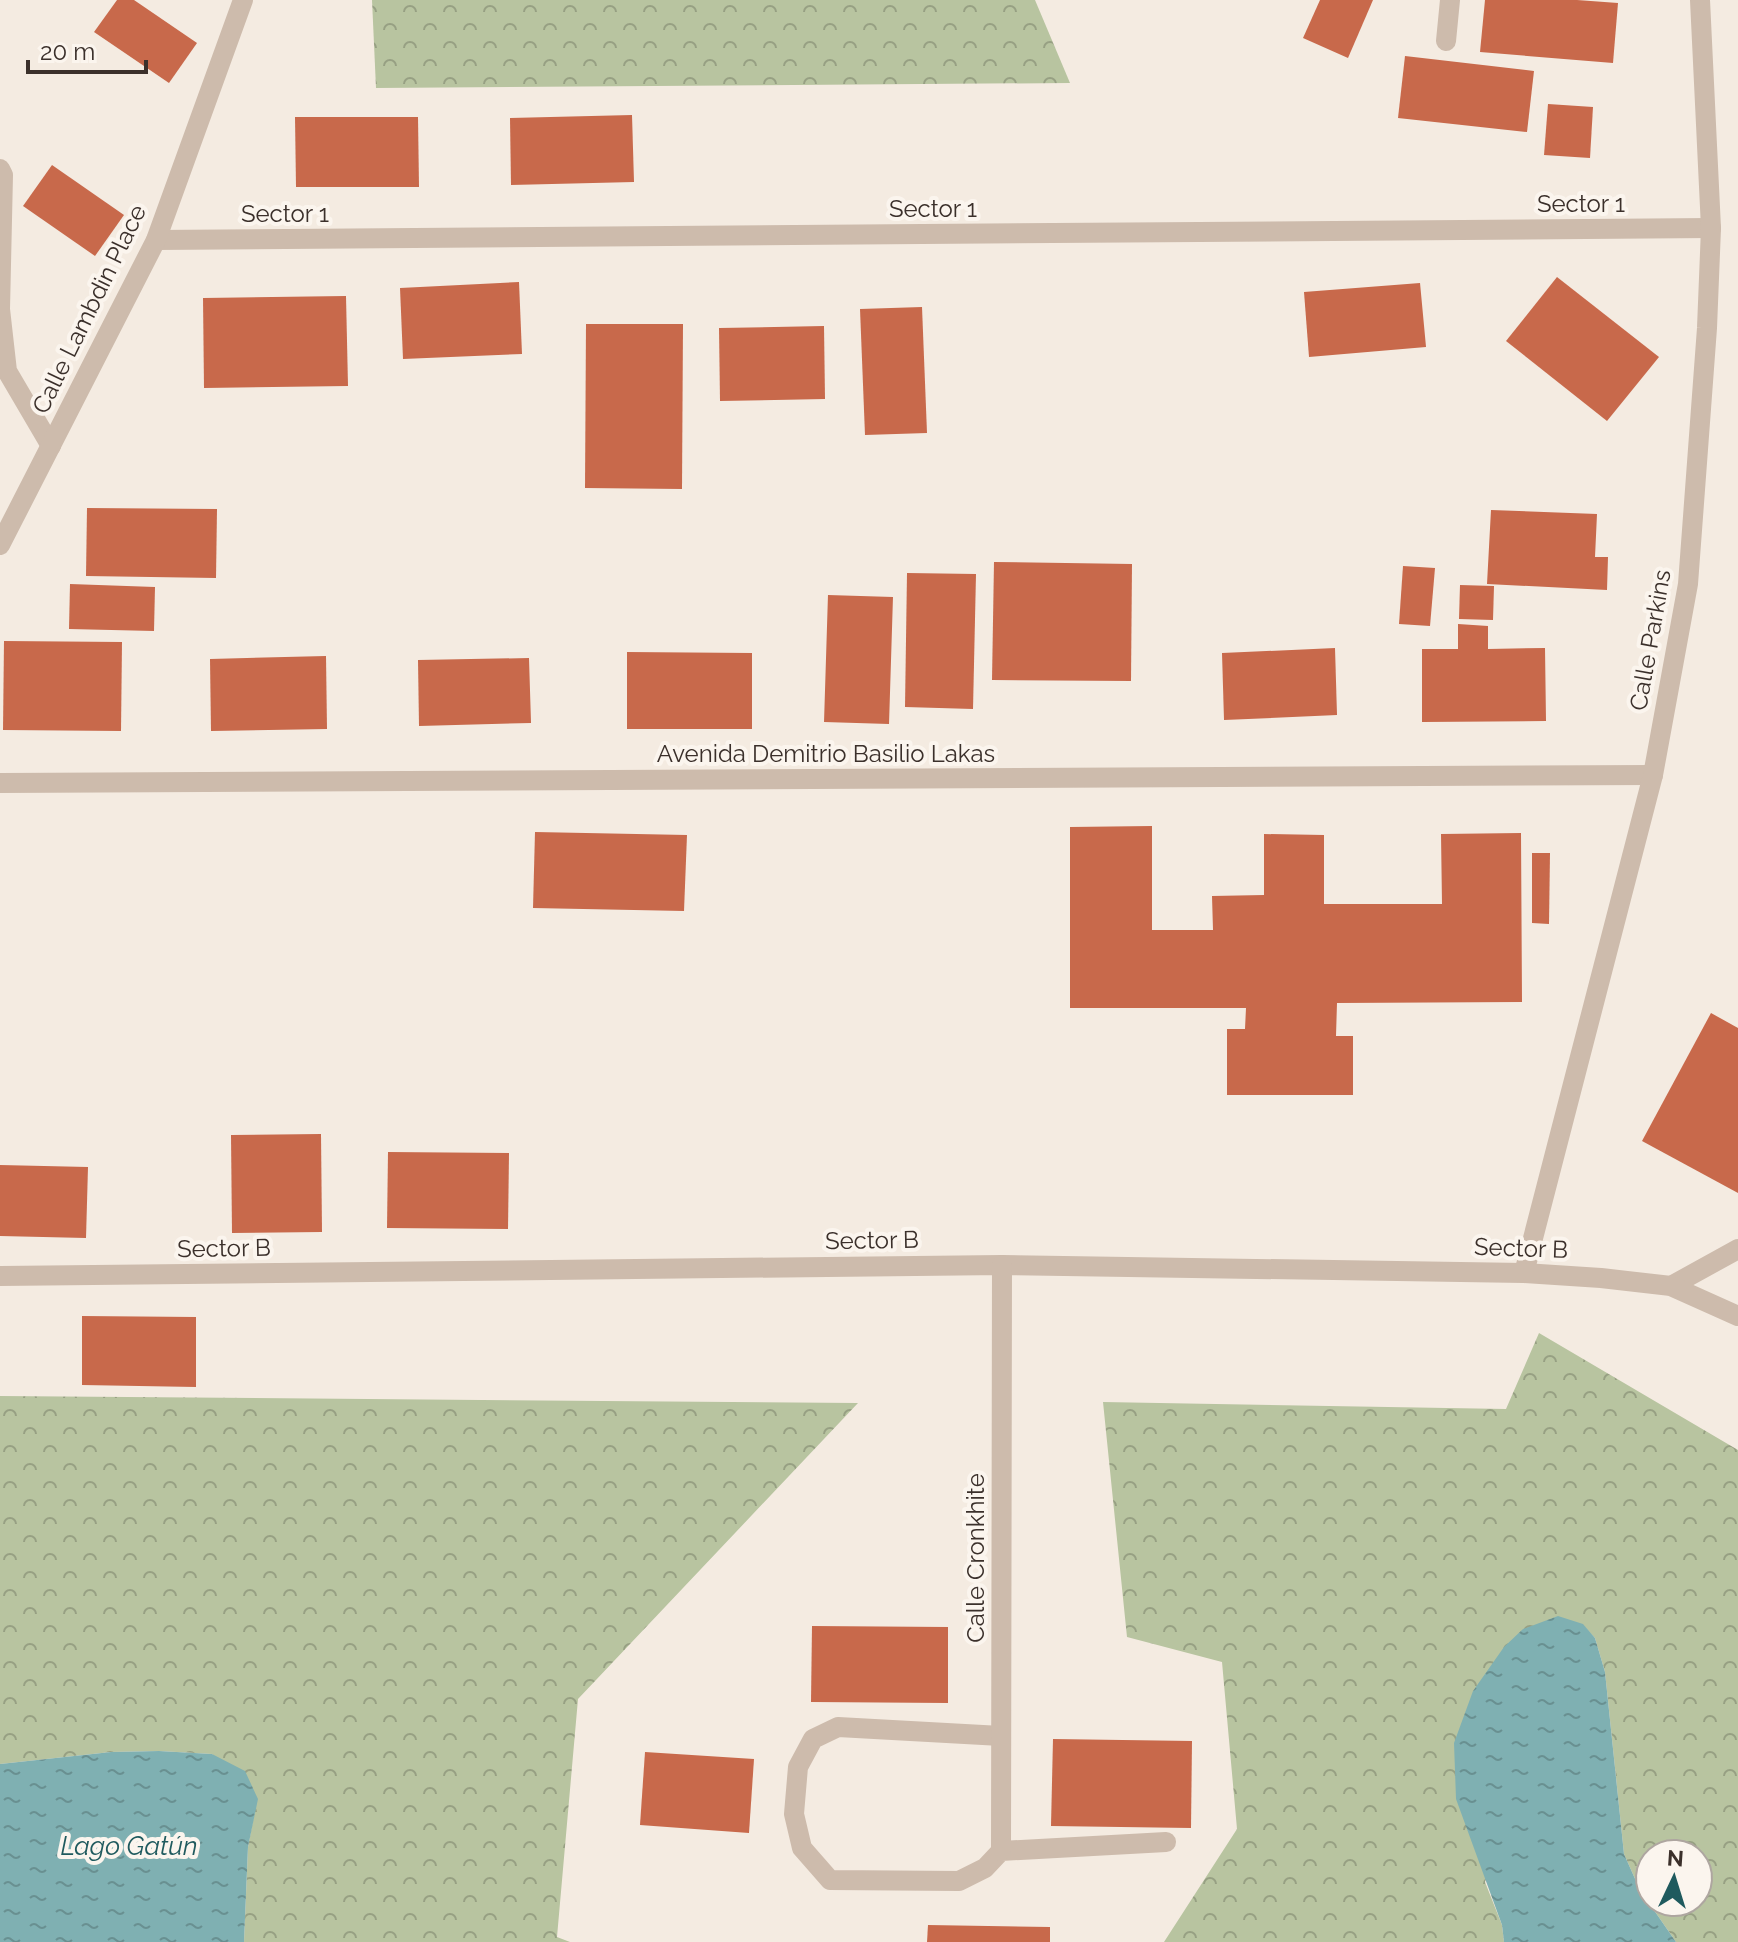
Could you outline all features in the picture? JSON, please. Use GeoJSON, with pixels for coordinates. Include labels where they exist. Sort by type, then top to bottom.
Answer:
{"type":"FeatureCollection","features":[{"type":"Feature","properties":{"kind":"street","name":"Calle Lambdin Place"},"geometry":{"type":"LineString","coordinates":[[0,545],[156,240],[243,0]]}},
{"type":"Feature","properties":{"kind":"street"},"geometry":{"type":"LineString","coordinates":[[1446,41],[1450,0]]}},
{"type":"Feature","properties":{"kind":"street","name":"Calle Parkins"},"geometry":{"type":"LineString","coordinates":[[1524,1273],[1653,775],[1688,584],[1711,228],[1700,0]]}},
{"type":"Feature","properties":{"kind":"street"},"geometry":{"type":"LineString","coordinates":[[0,169],[3,175],[0,309],[7,371],[51,446]]}},
{"type":"Feature","properties":{"kind":"street","name":"Sector 1"},"geometry":{"type":"LineString","coordinates":[[156,240],[1711,228]]}},
{"type":"Feature","properties":{"kind":"street","name":"Avenida Demitrio Basilio Lakas"},"geometry":{"type":"LineString","coordinates":[[0,783],[1653,775]]}},
{"type":"Feature","properties":{"kind":"street"},"geometry":{"type":"LineString","coordinates":[[1671,1286],[1738,1249]]}},
{"type":"Feature","properties":{"kind":"street","name":"Sector B"},"geometry":{"type":"LineString","coordinates":[[0,1276],[1002,1265],[1524,1273],[1671,1286],[1738,1316]]}},
{"type":"Feature","properties":{"kind":"street","name":"Calle Cronkhite"},"geometry":{"type":"LineString","coordinates":[[1001,1851],[1002,1265]]}},
{"type":"Feature","properties":{"kind":"street"},"geometry":{"type":"LineString","coordinates":[[1001,1736],[838,1727],[813,1739],[798,1767],[794,1814],[802,1848],[830,1880],[959,1881],[985,1868],[1001,1851],[1166,1842]]}},
{"type":"Feature","properties":{"kind":"green space"},"geometry":{"type":"Polygon","coordinates":[[[372,0],[1035,0],[1070,83],[376,88],[372,0]]]}},
{"type":"Feature","properties":{"kind":"green space"},"geometry":{"type":"Polygon","coordinates":[[[1539,1333],[1738,1450],[1738,1942],[1676,1942],[1659,1918],[1714,1918],[1714,1838],[1634,1838],[1634,1876],[1624,1854],[1605,1672],[1595,1638],[1582,1624],[1485,1882],[1502,1925],[1504,1942],[1164,1942],[1237,1829],[1222,1662],[1127,1637],[1103,1402],[1506,1409],[1539,1333]]]}},
{"type":"Feature","properties":{"kind":"green space"},"geometry":{"type":"Polygon","coordinates":[[[0,1396],[858,1403],[578,1699],[557,1937],[570,1942],[244,1942],[248,1847],[257,1799],[212,1754],[111,1752],[0,1764],[0,1396]]]}},
{"type":"Feature","properties":{"kind":"water"},"geometry":{"type":"Polygon","coordinates":[[[1558,1616],[1583,1624],[1595,1638],[1605,1672],[1624,1854],[1634,1876],[1634,1918],[1659,1918],[1676,1942],[1504,1942],[1502,1925],[1456,1799],[1454,1743],[1473,1691],[1504,1647],[1523,1629],[1558,1616]]]}},
{"type":"Feature","properties":{"kind":"water","name":"Lago Gatún"},"geometry":{"type":"Polygon","coordinates":[[[111,1752],[212,1754],[245,1771],[258,1799],[248,1847],[244,1942],[0,1942],[0,1764],[111,1752]]]}},
{"type":"Feature","properties":{"kind":"building"},"geometry":{"type":"Polygon","coordinates":[[[117,0],[134,0],[197,43],[169,83],[94,32],[117,0]]]}},
{"type":"Feature","properties":{"kind":"building"},"geometry":{"type":"Polygon","coordinates":[[[1320,0],[1373,0],[1348,58],[1303,38],[1320,0]]]}},
{"type":"Feature","properties":{"kind":"building"},"geometry":{"type":"Polygon","coordinates":[[[1485,0],[1618,3],[1613,63],[1480,52],[1485,0]]]}},
{"type":"Feature","properties":{"kind":"building"},"geometry":{"type":"Polygon","coordinates":[[[1405,56],[1534,71],[1527,132],[1398,118],[1405,56]]]}},
{"type":"Feature","properties":{"kind":"building"},"geometry":{"type":"Polygon","coordinates":[[[1548,104],[1593,107],[1590,158],[1544,155],[1548,104]]]}},
{"type":"Feature","properties":{"kind":"building"},"geometry":{"type":"Polygon","coordinates":[[[632,115],[634,182],[511,185],[510,118],[632,115]]]}},
{"type":"Feature","properties":{"kind":"building"},"geometry":{"type":"Polygon","coordinates":[[[295,117],[418,117],[419,187],[296,187],[295,117]]]}},
{"type":"Feature","properties":{"kind":"building"},"geometry":{"type":"Polygon","coordinates":[[[52,165],[124,215],[95,256],[23,206],[52,165]]]}},
{"type":"Feature","properties":{"kind":"building"},"geometry":{"type":"Polygon","coordinates":[[[1557,277],[1659,357],[1607,421],[1506,341],[1557,277]]]}},
{"type":"Feature","properties":{"kind":"building"},"geometry":{"type":"Polygon","coordinates":[[[519,282],[522,354],[403,359],[400,288],[519,282]]]}},
{"type":"Feature","properties":{"kind":"building"},"geometry":{"type":"Polygon","coordinates":[[[1420,283],[1426,347],[1309,357],[1304,292],[1420,283]]]}},
{"type":"Feature","properties":{"kind":"building"},"geometry":{"type":"Polygon","coordinates":[[[346,296],[348,386],[204,388],[203,298],[346,296]]]}},
{"type":"Feature","properties":{"kind":"building"},"geometry":{"type":"Polygon","coordinates":[[[922,307],[927,433],[865,435],[860,309],[922,307]]]}},
{"type":"Feature","properties":{"kind":"building"},"geometry":{"type":"Polygon","coordinates":[[[586,324],[683,324],[682,489],[585,488],[586,324]]]}},
{"type":"Feature","properties":{"kind":"building"},"geometry":{"type":"Polygon","coordinates":[[[824,326],[825,399],[720,401],[719,328],[824,326]]]}},
{"type":"Feature","properties":{"kind":"building"},"geometry":{"type":"Polygon","coordinates":[[[87,508],[217,509],[216,578],[86,576],[87,508]]]}},
{"type":"Feature","properties":{"kind":"building"},"geometry":{"type":"Polygon","coordinates":[[[1491,510],[1597,514],[1595,557],[1608,557],[1607,590],[1487,584],[1491,510]]]}},
{"type":"Feature","properties":{"kind":"building"},"geometry":{"type":"Polygon","coordinates":[[[994,562],[1132,564],[1131,681],[992,680],[994,562]]]}},
{"type":"Feature","properties":{"kind":"building"},"geometry":{"type":"Polygon","coordinates":[[[1403,566],[1435,568],[1430,626],[1399,624],[1403,566]]]}},
{"type":"Feature","properties":{"kind":"building"},"geometry":{"type":"Polygon","coordinates":[[[907,573],[976,574],[973,709],[905,707],[907,573]]]}},
{"type":"Feature","properties":{"kind":"building"},"geometry":{"type":"Polygon","coordinates":[[[70,584],[155,587],[154,631],[69,629],[70,584]]]}},
{"type":"Feature","properties":{"kind":"building"},"geometry":{"type":"Polygon","coordinates":[[[1460,585],[1494,586],[1493,620],[1459,619],[1460,585]]]}},
{"type":"Feature","properties":{"kind":"building"},"geometry":{"type":"Polygon","coordinates":[[[828,595],[893,597],[889,724],[824,722],[828,595]]]}},
{"type":"Feature","properties":{"kind":"building"},"geometry":{"type":"Polygon","coordinates":[[[1458,624],[1488,626],[1488,649],[1545,648],[1546,721],[1422,722],[1422,649],[1458,649],[1458,624]]]}},
{"type":"Feature","properties":{"kind":"building"},"geometry":{"type":"Polygon","coordinates":[[[4,641],[122,642],[121,731],[3,730],[4,641]]]}},
{"type":"Feature","properties":{"kind":"building"},"geometry":{"type":"Polygon","coordinates":[[[1335,648],[1337,715],[1224,720],[1222,653],[1335,648]]]}},
{"type":"Feature","properties":{"kind":"building"},"geometry":{"type":"Polygon","coordinates":[[[627,652],[752,653],[752,729],[627,729],[627,652]]]}},
{"type":"Feature","properties":{"kind":"building"},"geometry":{"type":"Polygon","coordinates":[[[326,656],[327,729],[211,731],[210,659],[326,656]]]}},
{"type":"Feature","properties":{"kind":"building"},"geometry":{"type":"Polygon","coordinates":[[[529,658],[531,723],[419,726],[418,660],[529,658]]]}},
{"type":"Feature","properties":{"kind":"building"},"geometry":{"type":"Polygon","coordinates":[[[1152,826],[1152,930],[1213,930],[1212,896],[1264,895],[1264,834],[1324,835],[1324,904],[1442,904],[1441,834],[1521,833],[1522,1002],[1337,1003],[1336,1036],[1353,1036],[1353,1095],[1227,1095],[1227,1029],[1245,1029],[1246,1008],[1070,1008],[1070,827],[1152,826]]]}},
{"type":"Feature","properties":{"kind":"building"},"geometry":{"type":"Polygon","coordinates":[[[535,832],[687,835],[684,911],[533,908],[535,832]]]}},
{"type":"Feature","properties":{"kind":"building"},"geometry":{"type":"Polygon","coordinates":[[[1532,853],[1550,853],[1549,924],[1532,923],[1532,853]]]}},
{"type":"Feature","properties":{"kind":"building"},"geometry":{"type":"Polygon","coordinates":[[[1711,1013],[1738,1028],[1738,1193],[1642,1141],[1711,1013]]]}},
{"type":"Feature","properties":{"kind":"building"},"geometry":{"type":"Polygon","coordinates":[[[321,1134],[322,1232],[232,1233],[231,1135],[321,1134]]]}},
{"type":"Feature","properties":{"kind":"building"},"geometry":{"type":"Polygon","coordinates":[[[388,1152],[509,1153],[508,1229],[387,1228],[388,1152]]]}},
{"type":"Feature","properties":{"kind":"building"},"geometry":{"type":"Polygon","coordinates":[[[0,1165],[88,1167],[86,1238],[0,1236],[0,1165]]]}},
{"type":"Feature","properties":{"kind":"building"},"geometry":{"type":"Polygon","coordinates":[[[82,1316],[196,1317],[196,1387],[82,1385],[82,1316]]]}},
{"type":"Feature","properties":{"kind":"building"},"geometry":{"type":"Polygon","coordinates":[[[812,1626],[948,1627],[948,1703],[811,1702],[812,1626]]]}},
{"type":"Feature","properties":{"kind":"building"},"geometry":{"type":"Polygon","coordinates":[[[1053,1739],[1192,1741],[1191,1828],[1051,1826],[1053,1739]]]}},
{"type":"Feature","properties":{"kind":"building"},"geometry":{"type":"Polygon","coordinates":[[[645,1752],[754,1759],[749,1833],[640,1825],[645,1752]]]}},
{"type":"Feature","properties":{"kind":"building"},"geometry":{"type":"Polygon","coordinates":[[[928,1925],[1050,1927],[1050,1942],[927,1942],[928,1925]]]}}]}
